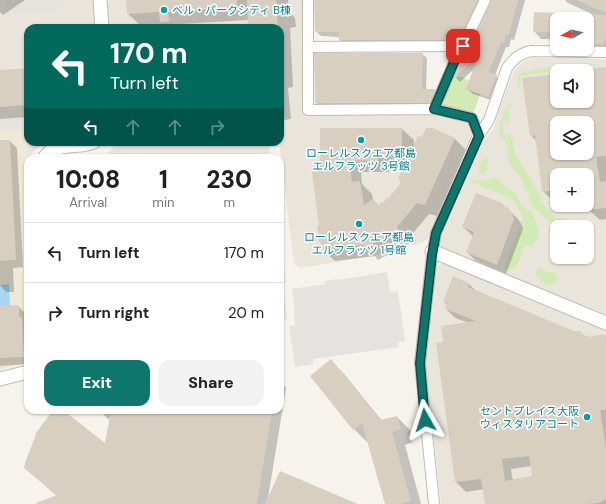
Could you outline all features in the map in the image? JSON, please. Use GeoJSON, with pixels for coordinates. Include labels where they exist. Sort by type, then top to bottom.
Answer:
{"type":"FeatureCollection","features":[{"type":"Feature","properties":{"kind":"street"},"geometry":{"type":"LineString","coordinates":[[100,0],[102,24]]}},
{"type":"Feature","properties":{"kind":"street"},"geometry":{"type":"LineString","coordinates":[[308,0],[308,110],[435,109],[472,118],[479,136]]}},
{"type":"Feature","properties":{"kind":"street"},"geometry":{"type":"LineString","coordinates":[[435,109],[461,46],[463,46],[485,0]]}},
{"type":"Feature","properties":{"kind":"street"},"geometry":{"type":"LineString","coordinates":[[308,47],[461,46]]}},
{"type":"Feature","properties":{"kind":"street"},"geometry":{"type":"LineString","coordinates":[[434,504],[420,363],[432,252],[436,233],[479,136],[489,120],[507,68],[517,57],[525,52],[535,51],[606,52]]}},
{"type":"Feature","properties":{"kind":"street"},"geometry":{"type":"LineString","coordinates":[[48,154],[52,150],[61,146]]}},
{"type":"Feature","properties":{"kind":"street"},"geometry":{"type":"LineString","coordinates":[[432,252],[606,323]]}},
{"type":"Feature","properties":{"kind":"street"},"geometry":{"type":"LineString","coordinates":[[0,379],[24,373]]}},
{"type":"Feature","properties":{"kind":"shaded area"},"geometry":{"type":"Polygon","coordinates":[[[0,0],[304,0],[305,113],[439,113],[471,122],[474,129],[428,238],[422,243],[407,245],[390,253],[300,268],[294,264],[284,183],[284,154],[280,154],[279,146],[284,146],[284,24],[24,24],[24,132],[0,133],[0,0]]]}},
{"type":"Feature","properties":{"kind":"shaded area"},"geometry":{"type":"Polygon","coordinates":[[[5,0],[64,0],[64,3],[61,3],[61,11],[6,14],[5,0]]]}},
{"type":"Feature","properties":{"kind":"shaded area"},"geometry":{"type":"Polygon","coordinates":[[[226,22],[226,24],[208,24],[226,22]]]}},
{"type":"Feature","properties":{"kind":"shaded area"},"geometry":{"type":"Polygon","coordinates":[[[531,58],[606,59],[606,317],[443,250],[439,243],[482,142],[494,128],[499,110],[514,71],[519,65],[531,58]]]}},
{"type":"Feature","properties":{"kind":"shaded area"},"geometry":{"type":"Polygon","coordinates":[[[24,117],[24,126],[0,127],[0,119],[24,117]]]}},
{"type":"Feature","properties":{"kind":"shaded area"},"geometry":{"type":"Polygon","coordinates":[[[24,132],[24,146],[26,146],[26,154],[24,154],[24,362],[20,365],[0,370],[0,133],[24,132]]]}},
{"type":"Feature","properties":{"kind":"shaded area"},"geometry":{"type":"Polygon","coordinates":[[[26,146],[40,146],[31,154],[27,154],[26,146]]]}},
{"type":"Feature","properties":{"kind":"shaded area"},"geometry":{"type":"Polygon","coordinates":[[[114,146],[269,146],[270,154],[107,154],[114,146]]]}},
{"type":"Feature","properties":{"kind":"shaded area"},"geometry":{"type":"Polygon","coordinates":[[[443,262],[606,328],[606,504],[441,504],[426,366],[437,267],[443,262]]]}},
{"type":"Feature","properties":{"kind":"shaded area"},"geometry":{"type":"Polygon","coordinates":[[[284,267],[286,282],[284,283],[284,267]]]}},
{"type":"Feature","properties":{"kind":"shaded area"},"geometry":{"type":"Polygon","coordinates":[[[387,272],[390,292],[398,291],[405,341],[398,342],[399,347],[313,359],[313,364],[295,367],[289,326],[295,325],[292,289],[325,284],[324,281],[387,272]]]}},
{"type":"Feature","properties":{"kind":"shaded area"},"geometry":{"type":"Polygon","coordinates":[[[284,292],[287,319],[284,320],[284,292]]]}},
{"type":"Feature","properties":{"kind":"green space"},"geometry":{"type":"Polygon","coordinates":[[[550,67],[550,72],[520,76],[521,86],[517,87],[518,75],[523,71],[550,67]]]}},
{"type":"Feature","properties":{"kind":"green space"},"geometry":{"type":"Polygon","coordinates":[[[453,74],[483,86],[473,114],[443,106],[442,103],[453,74]]]}},
{"type":"Feature","properties":{"kind":"green space"},"geometry":{"type":"Polygon","coordinates":[[[512,102],[512,106],[508,107],[510,121],[502,122],[504,135],[512,135],[515,154],[539,193],[542,202],[556,219],[566,218],[564,220],[550,220],[550,222],[533,207],[530,202],[528,192],[524,188],[522,179],[510,165],[507,158],[509,154],[508,147],[499,132],[504,110],[512,102]]]}},
{"type":"Feature","properties":{"kind":"green space"},"geometry":{"type":"Polygon","coordinates":[[[486,158],[489,161],[487,170],[485,174],[482,174],[479,172],[479,165],[482,160],[486,158]]]}},
{"type":"Feature","properties":{"kind":"green space"},"geometry":{"type":"Polygon","coordinates":[[[497,178],[504,186],[516,194],[521,205],[531,212],[535,218],[539,235],[537,241],[533,245],[525,246],[523,248],[518,264],[512,269],[508,270],[503,269],[523,219],[514,200],[471,182],[475,180],[484,181],[497,178]]]}},
{"type":"Feature","properties":{"kind":"green space"},"geometry":{"type":"Polygon","coordinates":[[[538,268],[556,273],[557,282],[549,285],[542,282],[538,279],[535,272],[538,268]]]}},
{"type":"Feature","properties":{"kind":"water"},"geometry":{"type":"Polygon","coordinates":[[[9,284],[10,306],[0,306],[0,285],[9,284]]]}},
{"type":"Feature","properties":{"kind":"building","name":"ベル・パークシティ B棟"},"geometry":{"type":"Polygon","coordinates":[[[126,0],[237,0],[237,8],[168,12],[169,21],[160,22],[159,12],[127,14],[126,0]]]}},
{"type":"Feature","properties":{"kind":"building"},"geometry":{"type":"Polygon","coordinates":[[[247,0],[276,0],[277,4],[282,4],[283,15],[277,15],[278,24],[248,24],[247,0]]]}},
{"type":"Feature","properties":{"kind":"building"},"geometry":{"type":"Polygon","coordinates":[[[314,0],[478,0],[459,40],[339,40],[338,32],[315,32],[314,0]]]}},
{"type":"Feature","properties":{"kind":"building"},"geometry":{"type":"Polygon","coordinates":[[[491,0],[518,0],[509,35],[506,35],[504,43],[501,42],[489,72],[497,75],[488,97],[466,89],[478,56],[454,78],[491,0]]]}},
{"type":"Feature","properties":{"kind":"building"},"geometry":{"type":"Polygon","coordinates":[[[577,0],[606,0],[606,13],[577,0]]]}},
{"type":"Feature","properties":{"kind":"building"},"geometry":{"type":"Polygon","coordinates":[[[534,12],[550,13],[550,32],[533,32],[534,12]]]}},
{"type":"Feature","properties":{"kind":"building"},"geometry":{"type":"Polygon","coordinates":[[[594,14],[606,15],[606,38],[603,45],[598,43],[598,45],[594,43],[594,14]]]}},
{"type":"Feature","properties":{"kind":"building"},"geometry":{"type":"Polygon","coordinates":[[[314,53],[423,53],[422,89],[435,89],[435,91],[430,103],[315,103],[314,53]]]}},
{"type":"Feature","properties":{"kind":"building"},"geometry":{"type":"Polygon","coordinates":[[[606,67],[606,156],[596,157],[600,182],[606,181],[606,208],[594,209],[594,168],[550,168],[550,191],[542,192],[535,135],[530,136],[522,78],[550,75],[550,108],[594,108],[594,68],[606,67]]]}},
{"type":"Feature","properties":{"kind":"building"},"geometry":{"type":"Polygon","coordinates":[[[24,68],[24,105],[0,107],[0,70],[24,68]]]}},
{"type":"Feature","properties":{"kind":"building"},"geometry":{"type":"Polygon","coordinates":[[[320,128],[402,128],[402,156],[378,157],[378,161],[349,160],[352,182],[360,181],[364,205],[373,199],[378,206],[381,202],[383,203],[388,197],[389,198],[402,181],[398,179],[418,136],[422,137],[426,128],[433,128],[455,138],[425,205],[417,203],[397,227],[399,230],[365,248],[364,245],[322,249],[321,242],[319,242],[317,226],[319,226],[312,172],[320,171],[320,128]]]}},
{"type":"Feature","properties":{"kind":"building"},"geometry":{"type":"Polygon","coordinates":[[[0,140],[10,140],[16,260],[0,261],[0,140]]]}},
{"type":"Feature","properties":{"kind":"building"},"geometry":{"type":"Polygon","coordinates":[[[476,193],[502,203],[502,205],[508,208],[512,213],[514,219],[497,265],[466,252],[474,232],[462,227],[476,193]]]}},
{"type":"Feature","properties":{"kind":"building"},"geometry":{"type":"Polygon","coordinates":[[[453,276],[469,283],[468,287],[574,331],[580,331],[585,336],[589,335],[589,337],[605,334],[606,410],[600,410],[606,448],[606,499],[598,503],[586,504],[485,504],[481,479],[455,482],[436,343],[443,342],[441,326],[476,321],[445,309],[447,303],[443,302],[453,276]],[[529,456],[502,459],[505,481],[532,476],[529,456]]]}},
{"type":"Feature","properties":{"kind":"building"},"geometry":{"type":"Polygon","coordinates":[[[19,305],[19,317],[22,317],[24,357],[0,358],[0,306],[19,305]]]}},
{"type":"Feature","properties":{"kind":"building"},"geometry":{"type":"Polygon","coordinates":[[[331,359],[380,420],[397,416],[401,429],[392,432],[411,501],[400,504],[385,504],[362,423],[353,430],[310,376],[331,359]]]}},
{"type":"Feature","properties":{"kind":"building"},"geometry":{"type":"Polygon","coordinates":[[[50,414],[68,414],[105,443],[110,414],[271,414],[257,504],[37,504],[36,503],[57,495],[24,468],[36,435],[35,434],[50,414]]]}},
{"type":"Feature","properties":{"kind":"building"},"geometry":{"type":"Polygon","coordinates":[[[280,471],[358,504],[265,504],[280,471]]]}},
{"type":"Feature","properties":{"kind":"place","name":"ベル・パークシティ B棟"},"geometry":{"type":"Point","coordinates":[164,10]}},
{"type":"Feature","properties":{"kind":"place","name":"ローレルスクエア都島 エルフラッツ 3号館"},"geometry":{"type":"Point","coordinates":[361,140]}},
{"type":"Feature","properties":{"kind":"place","name":"ローレルスクエア都島 エルフラッツ 1号館"},"geometry":{"type":"Point","coordinates":[359,224]}},
{"type":"Feature","properties":{"kind":"place","name":"セントプレイス大阪 ウィスタリアコート"},"geometry":{"type":"Point","coordinates":[587,417]}},
{"type":"Feature","properties":{"kind":"route"},"geometry":{"type":"LineString","coordinates":[[425,420],[420,363],[432,255],[436,233],[479,136],[472,118],[434,109],[461,46],[463,46]]}}]}
